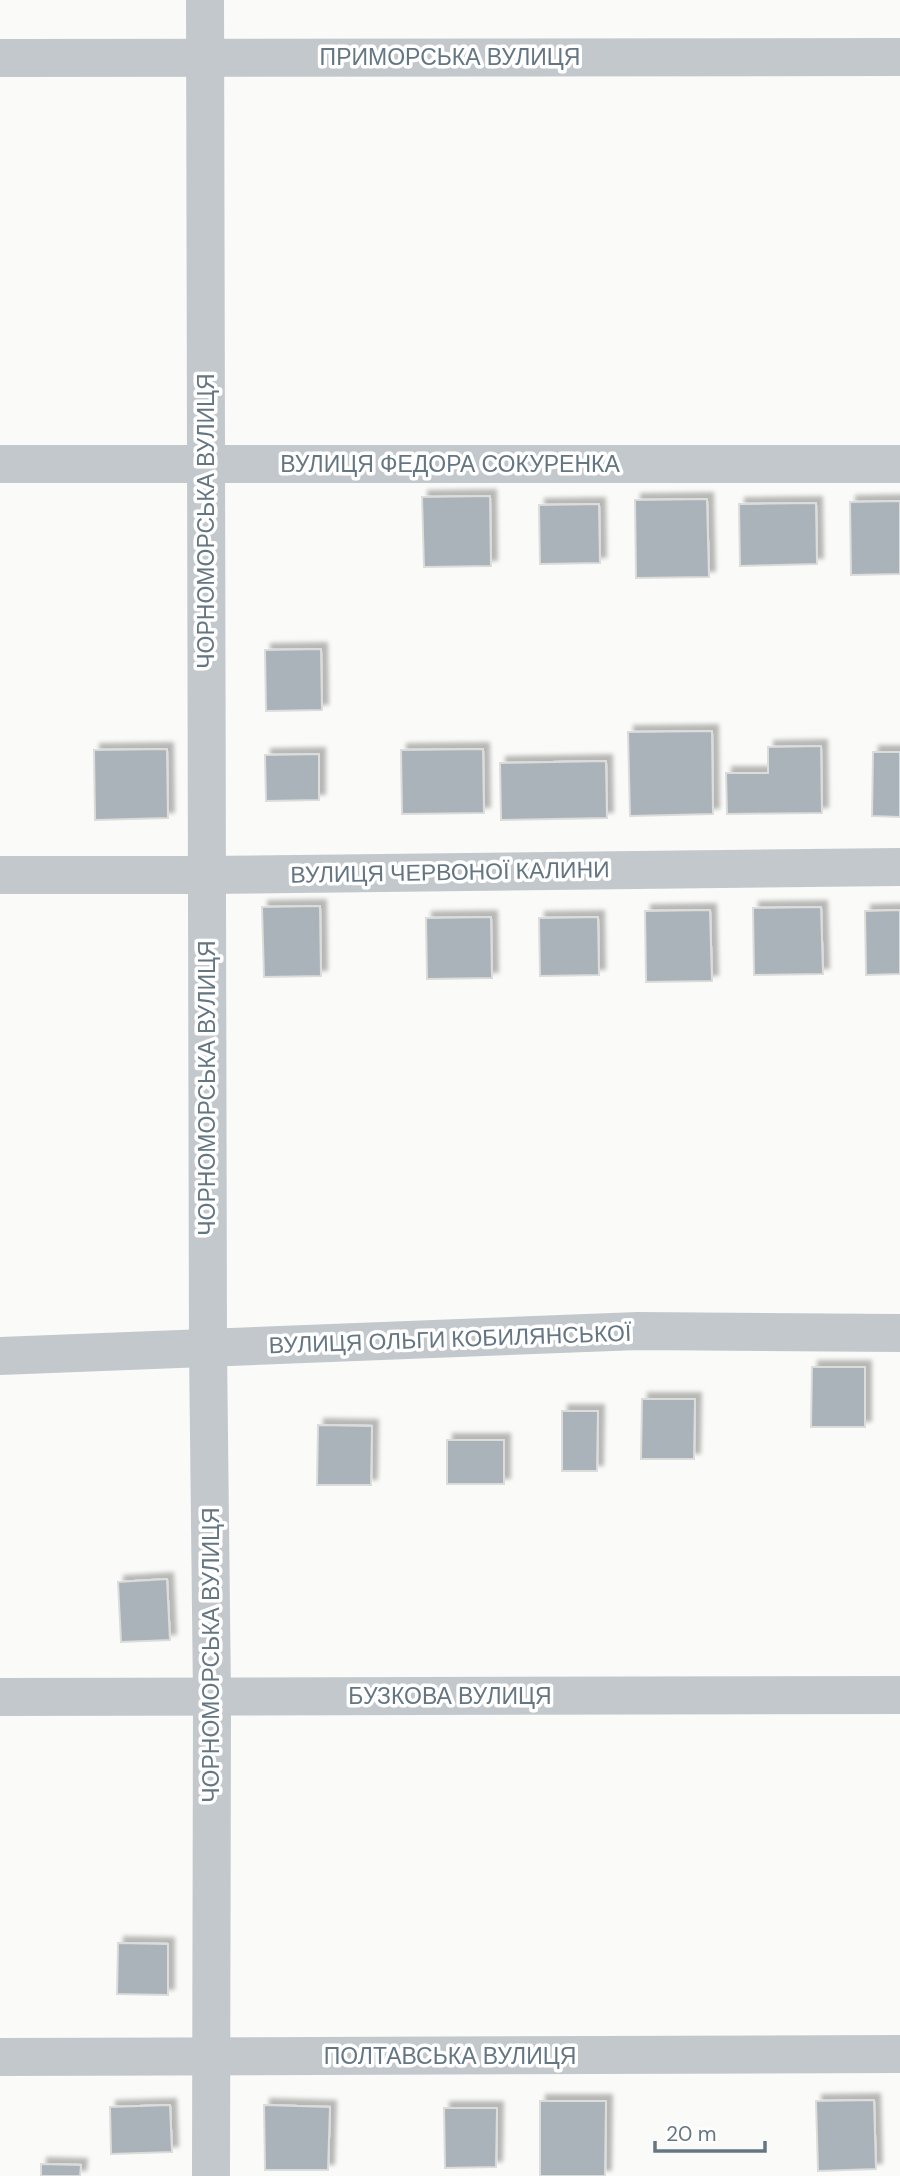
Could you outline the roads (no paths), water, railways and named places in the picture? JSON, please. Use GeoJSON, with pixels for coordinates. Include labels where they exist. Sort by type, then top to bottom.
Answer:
{"type":"FeatureCollection","features":[{"type":"Feature","properties":{"kind":"street","name":"ЧОРНОМОРСЬКА ВУЛИЦЯ"},"geometry":{"type":"LineString","coordinates":[[205,0],[208,1349],[212,1697],[211,2176]]}},
{"type":"Feature","properties":{"kind":"street","name":"ПРИМОРСЬКА ВУЛИЦЯ"},"geometry":{"type":"LineString","coordinates":[[0,58],[900,57]]}},
{"type":"Feature","properties":{"kind":"street","name":"ВУЛИЦЯ ФЕДОРА СОКУРЕНКА"},"geometry":{"type":"LineString","coordinates":[[0,464],[900,464]]}},
{"type":"Feature","properties":{"kind":"street","name":"ВУЛИЦЯ ЧЕРВОНОЇ КАЛИНИ"},"geometry":{"type":"LineString","coordinates":[[0,875],[900,867]]}},
{"type":"Feature","properties":{"kind":"street","name":"ВУЛИЦЯ ОЛЬГИ КОБИЛЯНСЬКОЇ"},"geometry":{"type":"LineString","coordinates":[[0,1356],[638,1331],[900,1333]]}},
{"type":"Feature","properties":{"kind":"street","name":"БУЗКОВА ВУЛИЦЯ"},"geometry":{"type":"LineString","coordinates":[[0,1698],[900,1695]]}},
{"type":"Feature","properties":{"kind":"street","name":"ПОЛТАВСЬКА ВУЛИЦЯ"},"geometry":{"type":"LineString","coordinates":[[0,2057],[900,2054]]}}]}
